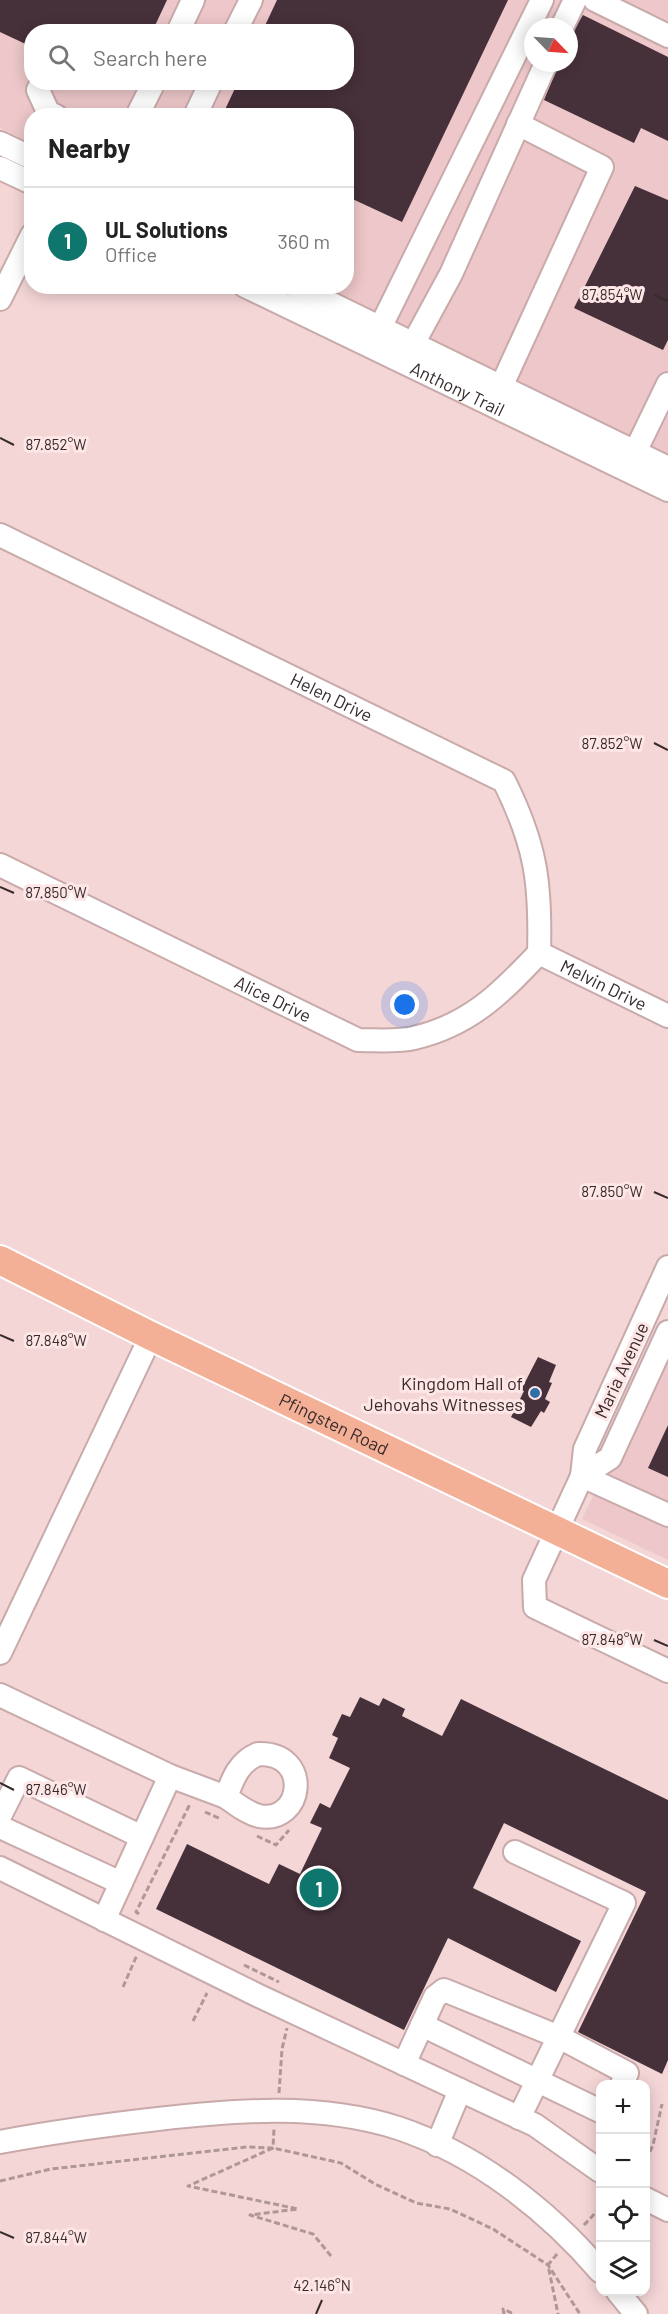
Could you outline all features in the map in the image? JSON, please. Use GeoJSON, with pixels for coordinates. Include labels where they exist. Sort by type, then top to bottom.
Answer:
{"type":"FeatureCollection","features":[{"type":"Feature","properties":{"kind":"main road","name":"Pfingsten Road"},"geometry":{"type":"LineString","coordinates":[[0,1260],[152,1336],[668,1584]]}},
{"type":"Feature","properties":{"kind":"street"},"geometry":{"type":"LineString","coordinates":[[182,24],[194,0]]}},
{"type":"Feature","properties":{"kind":"street"},"geometry":{"type":"LineString","coordinates":[[240,24],[251,0]]}},
{"type":"Feature","properties":{"kind":"street"},"geometry":{"type":"LineString","coordinates":[[380,328],[542,0]]}},
{"type":"Feature","properties":{"kind":"street"},"geometry":{"type":"LineString","coordinates":[[566,18],[574,0]]}},
{"type":"Feature","properties":{"kind":"street"},"geometry":{"type":"LineString","coordinates":[[595,0],[668,36]]}},
{"type":"Feature","properties":{"kind":"street"},"geometry":{"type":"LineString","coordinates":[[413,344],[451,274],[542,72]]}},
{"type":"Feature","properties":{"kind":"street"},"geometry":{"type":"LineString","coordinates":[[38,90],[46,108]]}},
{"type":"Feature","properties":{"kind":"street"},"geometry":{"type":"LineString","coordinates":[[141,108],[150,90]]}},
{"type":"Feature","properties":{"kind":"street"},"geometry":{"type":"LineString","coordinates":[[199,108],[207,90]]}},
{"type":"Feature","properties":{"kind":"street"},"geometry":{"type":"LineString","coordinates":[[501,387],[602,167],[518,124]]}},
{"type":"Feature","properties":{"kind":"street"},"geometry":{"type":"LineString","coordinates":[[0,143],[24,154]]}},
{"type":"Feature","properties":{"kind":"street"},"geometry":{"type":"LineString","coordinates":[[0,168],[24,179]]}},
{"type":"Feature","properties":{"kind":"street"},"geometry":{"type":"LineString","coordinates":[[0,299],[24,250]]}},
{"type":"Feature","properties":{"kind":"street","name":"Anthony Trail"},"geometry":{"type":"LineString","coordinates":[[262,294],[668,490]]}},
{"type":"Feature","properties":{"kind":"street","name":"Anthony Trail"},"geometry":{"type":"LineString","coordinates":[[311,294],[668,468]]}},
{"type":"Feature","properties":{"kind":"street"},"geometry":{"type":"LineString","coordinates":[[635,452],[668,384]]}},
{"type":"Feature","properties":{"kind":"street","name":"Helen Drive"},"geometry":{"type":"LineString","coordinates":[[0,535],[504,781],[522,816],[535,859],[540,904],[538,953]]}},
{"type":"Feature","properties":{"kind":"street","name":"Alice Drive"},"geometry":{"type":"LineString","coordinates":[[0,865],[358,1040],[412,1039],[460,1022],[502,992],[538,953]]}},
{"type":"Feature","properties":{"kind":"street","name":"Melvin Drive"},"geometry":{"type":"LineString","coordinates":[[538,953],[668,1016]]}},
{"type":"Feature","properties":{"kind":"street","name":"Maria Avenue"},"geometry":{"type":"LineString","coordinates":[[668,1267],[585,1449],[582,1476],[534,1580],[535,1607],[668,1671]]}},
{"type":"Feature","properties":{"kind":"street","name":"Maria Avenue"},"geometry":{"type":"LineString","coordinates":[[582,1476],[610,1458],[668,1332]]}},
{"type":"Feature","properties":{"kind":"street"},"geometry":{"type":"LineString","coordinates":[[0,1653],[152,1336]]}},
{"type":"Feature","properties":{"kind":"street"},"geometry":{"type":"LineString","coordinates":[[582,1476],[668,1515]]}},
{"type":"Feature","properties":{"kind":"street"},"geometry":{"type":"LineString","coordinates":[[0,1695],[170,1776],[226,1797]]}},
{"type":"Feature","properties":{"kind":"street"},"geometry":{"type":"LineString","coordinates":[[104,1920],[170,1776]]}},
{"type":"Feature","properties":{"kind":"street"},"geometry":{"type":"LineString","coordinates":[[0,1816],[19,1778],[142,1837]]}},
{"type":"Feature","properties":{"kind":"street"},"geometry":{"type":"LineString","coordinates":[[0,1827],[121,1883]]}},
{"type":"Feature","properties":{"kind":"street"},"geometry":{"type":"LineString","coordinates":[[515,1852],[624,1904],[519,2118]]}},
{"type":"Feature","properties":{"kind":"street"},"geometry":{"type":"LineString","coordinates":[[0,1868],[291,2011],[535,2125],[596,2168]]}},
{"type":"Feature","properties":{"kind":"street"},"geometry":{"type":"LineString","coordinates":[[404,2064],[435,1997],[444,1989],[559,2037],[627,2073],[624,2080]]}},
{"type":"Feature","properties":{"kind":"street"},"geometry":{"type":"LineString","coordinates":[[422,2025],[596,2109]]}},
{"type":"Feature","properties":{"kind":"street"},"geometry":{"type":"LineString","coordinates":[[437,2145],[460,2090]]}},
{"type":"Feature","properties":{"kind":"street"},"geometry":{"type":"LineString","coordinates":[[0,2142],[75,2128],[188,2115],[275,2111],[314,2112],[357,2119],[397,2128],[485,2169],[573,2239],[596,2266]]}},
{"type":"Feature","properties":{"kind":"street"},"geometry":{"type":"LineString","coordinates":[[650,2201],[668,2210]]}},
{"type":"Feature","properties":{"kind":"street"},"geometry":{"type":"LineString","coordinates":[[621,2296],[636,2314]]}},
{"type":"Feature","properties":{"kind":"path"},"geometry":{"type":"LineString","coordinates":[[145,1917],[136,1912],[190,1804]]}},
{"type":"Feature","properties":{"kind":"path"},"geometry":{"type":"LineString","coordinates":[[236,1961],[288,1987]]}},
{"type":"Feature","properties":{"kind":"path"},"geometry":{"type":"LineString","coordinates":[[273,2148],[282,2049],[291,2011]]}},
{"type":"Feature","properties":{"kind":"path"},"geometry":{"type":"LineString","coordinates":[[650,2151],[662,2104]]}},
{"type":"Feature","properties":{"kind":"path"},"geometry":{"type":"LineString","coordinates":[[0,2181],[51,2169],[247,2147],[273,2148],[341,2163],[375,2184],[416,2203],[450,2209],[493,2229],[548,2265],[580,2314]]}},
{"type":"Feature","properties":{"kind":"path"},"geometry":{"type":"LineString","coordinates":[[273,2148],[188,2186],[298,2209],[250,2215],[313,2234],[330,2256]]}},
{"type":"Feature","properties":{"kind":"path"},"geometry":{"type":"LineString","coordinates":[[548,2265],[558,2314]]}},
{"type":"Feature","properties":{"kind":"path"},"geometry":{"type":"LineString","coordinates":[[504,2314],[503,2309],[514,2314]]}},
{"type":"Feature","properties":{"kind":"shaded area"},"geometry":{"type":"Polygon","coordinates":[[[0,0],[668,0],[668,457],[336,294],[354,294],[354,108],[24,108],[24,140],[0,128],[0,0]]]}},
{"type":"Feature","properties":{"kind":"shaded area"},"geometry":{"type":"Polygon","coordinates":[[[668,1342],[668,1560],[582,1519],[668,1342]]]}},
{"type":"Feature","properties":{"kind":"building"},"geometry":{"type":"Polygon","coordinates":[[[0,0],[167,0],[156,24],[24,24],[24,43],[0,32],[0,0]]]}},
{"type":"Feature","properties":{"kind":"building"},"geometry":{"type":"Polygon","coordinates":[[[277,0],[508,0],[402,222],[354,200],[354,108],[226,108],[234,90],[354,90],[354,24],[266,24],[277,0]]]}},
{"type":"Feature","properties":{"kind":"building"},"geometry":{"type":"Polygon","coordinates":[[[583,15],[668,57],[668,141],[641,128],[634,143],[544,100],[555,72],[578,72],[578,23],[583,15]]]}},
{"type":"Feature","properties":{"kind":"building"},"geometry":{"type":"Polygon","coordinates":[[[635,186],[668,200],[668,340],[663,350],[574,308],[635,186]]]}},
{"type":"Feature","properties":{"kind":"building","name":"Kingdom Hall of Jehovahs Witnesses"},"geometry":{"type":"Polygon","coordinates":[[[538,1357],[556,1365],[545,1399],[550,1402],[544,1413],[541,1411],[531,1427],[511,1417],[524,1391],[521,1390],[538,1357]]]}},
{"type":"Feature","properties":{"kind":"building"},"geometry":{"type":"Polygon","coordinates":[[[668,1425],[668,1477],[648,1468],[668,1425]]]}},
{"type":"Feature","properties":{"kind":"building"},"geometry":{"type":"Polygon","coordinates":[[[360,1697],[379,1706],[383,1698],[405,1709],[402,1716],[442,1736],[461,1699],[668,1800],[668,2060],[662,2074],[578,2032],[646,1892],[504,1823],[473,1888],[581,1941],[556,1992],[448,1938],[404,2030],[156,1909],[187,1844],[269,1884],[279,1864],[300,1874],[322,1828],[310,1823],[320,1803],[330,1808],[350,1768],[329,1758],[338,1738],[332,1735],[342,1714],[350,1717],[360,1697]]]}},
{"type":"Feature","properties":{"kind":"place","name":"Kingdom Hall of Jehovahs Witnesses"},"geometry":{"type":"Point","coordinates":[535,1393]}},
{"type":"Feature","properties":{"kind":"place","name":"UL Solutions"},"geometry":{"type":"Point","coordinates":[319,1888]}}]}
